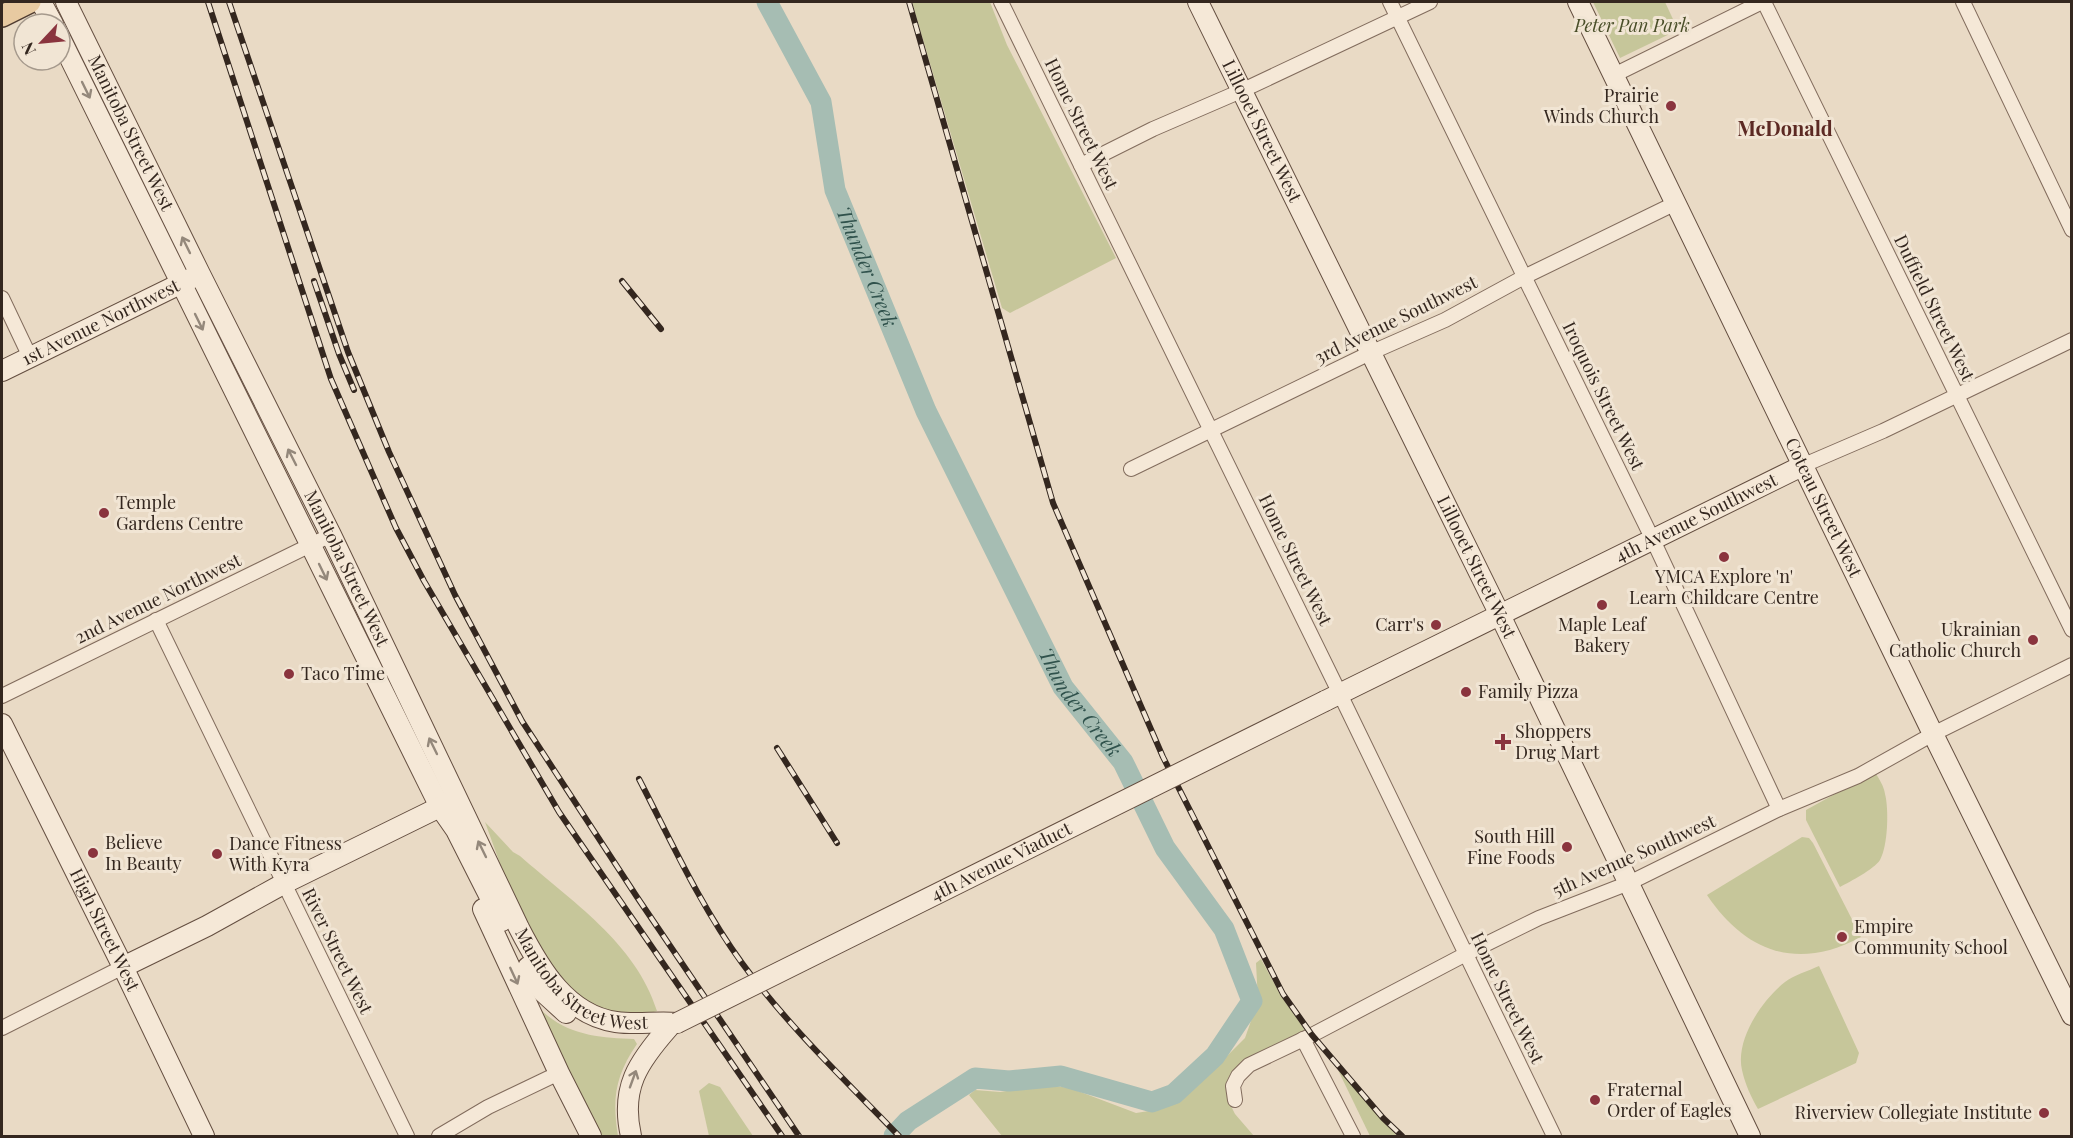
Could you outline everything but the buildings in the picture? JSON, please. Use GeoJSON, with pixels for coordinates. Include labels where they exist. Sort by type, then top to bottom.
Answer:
{"type":"FeatureCollection","features":[{"type":"Feature","properties":{"kind":"main road"},"geometry":{"type":"LineString","coordinates":[[2,16],[30,2]]}},
{"type":"Feature","properties":{"kind":"main road","name":"Manitoba Street West"},"geometry":{"type":"LineString","coordinates":[[66,2],[331,535],[537,961],[561,992],[583,1010],[603,1020],[630,1023],[662,1021],[673,1025]]}},
{"type":"Feature","properties":{"kind":"main road","name":"Lillooet Street West"},"geometry":{"type":"LineString","coordinates":[[1198,2],[1500,615],[1750,1137]]}},
{"type":"Feature","properties":{"kind":"main road","name":"Coteau Street West"},"geometry":{"type":"LineString","coordinates":[[1578,2],[1933,734],[2066,988],[2072,1015]]}},
{"type":"Feature","properties":{"kind":"main road","name":"Manitoba Street West"},"geometry":{"type":"LineString","coordinates":[[72,63],[440,807],[456,830],[512,940],[543,992],[571,1017],[611,1031],[638,1033],[673,1025]]}},
{"type":"Feature","properties":{"kind":"main road","name":"1st Avenue Northwest"},"geometry":{"type":"LineString","coordinates":[[2,371],[200,274]]}},
{"type":"Feature","properties":{"kind":"main road","name":"4th Avenue Southwest"},"geometry":{"type":"LineString","coordinates":[[1333,698],[1804,465]]}},
{"type":"Feature","properties":{"kind":"main road","name":"4th Avenue Viaduct"},"geometry":{"type":"LineString","coordinates":[[673,1025],[1333,698]]}},
{"type":"Feature","properties":{"kind":"main road","name":"High Street West"},"geometry":{"type":"LineString","coordinates":[[2,724],[123,967],[204,1137]]}},
{"type":"Feature","properties":{"kind":"main road"},"geometry":{"type":"LineString","coordinates":[[123,967],[458,798]]}},
{"type":"Feature","properties":{"kind":"main road"},"geometry":{"type":"LineString","coordinates":[[440,807],[448,834],[591,1137]]}},
{"type":"Feature","properties":{"kind":"main road"},"geometry":{"type":"LineString","coordinates":[[631,1137],[628,1097],[635,1072],[646,1054],[673,1025]]}},
{"type":"Feature","properties":{"kind":"street","name":"Home Street West"},"geometry":{"type":"LineString","coordinates":[[1001,2],[1211,430],[1333,698],[1466,954],[1554,1137]]}},
{"type":"Feature","properties":{"kind":"street","name":"Iroquois Street West"},"geometry":{"type":"LineString","coordinates":[[1390,2],[1653,540],[1779,809]]}},
{"type":"Feature","properties":{"kind":"street"},"geometry":{"type":"LineString","coordinates":[[1081,165],[1153,129],[1430,2]]}},
{"type":"Feature","properties":{"kind":"street"},"geometry":{"type":"LineString","coordinates":[[1614,75],[1763,2]]}},
{"type":"Feature","properties":{"kind":"street","name":"Duffield Street West"},"geometry":{"type":"LineString","coordinates":[[1763,2],[2072,630]]}},
{"type":"Feature","properties":{"kind":"street"},"geometry":{"type":"LineString","coordinates":[[1963,2],[2072,230]]}},
{"type":"Feature","properties":{"kind":"street","name":"3rd Avenue Southwest"},"geometry":{"type":"LineString","coordinates":[[1131,469],[1370,353],[1445,320],[1524,277],[1676,203]]}},
{"type":"Feature","properties":{"kind":"street"},"geometry":{"type":"LineString","coordinates":[[2,298],[30,357]]}},
{"type":"Feature","properties":{"kind":"street","name":"4th Avenue Southwest"},"geometry":{"type":"LineString","coordinates":[[1804,465],[1883,431],[2072,340]]}},
{"type":"Feature","properties":{"kind":"street","name":"2nd Avenue Northwest"},"geometry":{"type":"LineString","coordinates":[[2,696],[331,535]]}},
{"type":"Feature","properties":{"kind":"street","name":"River Street West"},"geometry":{"type":"LineString","coordinates":[[156,620],[407,1137]]}},
{"type":"Feature","properties":{"kind":"street","name":"5th Avenue Southwest"},"geometry":{"type":"LineString","coordinates":[[1235,1101],[1233,1086],[1249,1065],[1539,918],[1629,883],[1779,809],[1858,776],[1933,734],[2072,666]]}},
{"type":"Feature","properties":{"kind":"street"},"geometry":{"type":"LineString","coordinates":[[2,1028],[123,967]]}},
{"type":"Feature","properties":{"kind":"street"},"geometry":{"type":"LineString","coordinates":[[1303,1039],[1353,1137]]}},
{"type":"Feature","properties":{"kind":"street"},"geometry":{"type":"LineString","coordinates":[[439,1137],[488,1107],[559,1073]]}},
{"type":"Feature","properties":{"kind":"green space"},"geometry":{"type":"Polygon","coordinates":[[[912,2],[990,2],[1007,45],[1116,258],[1010,313],[1002,308],[912,2]]]}},
{"type":"Feature","properties":{"kind":"green space","name":"Peter Pan Park"},"geometry":{"type":"Polygon","coordinates":[[[1593,2],[1665,2],[1678,30],[1620,58],[1593,2]]]}},
{"type":"Feature","properties":{"kind":"green space"},"geometry":{"type":"Polygon","coordinates":[[[1875,772],[1884,788],[1887,809],[1883,854],[1872,868],[1840,887],[1806,820],[1806,810],[1875,772]]]}},
{"type":"Feature","properties":{"kind":"green space"},"geometry":{"type":"Polygon","coordinates":[[[485,822],[513,852],[580,907],[618,944],[634,964],[657,1011],[640,1016],[593,1010],[545,963],[507,883],[485,822]]]}},
{"type":"Feature","properties":{"kind":"green space"},"geometry":{"type":"Polygon","coordinates":[[[1802,837],[1809,838],[1813,843],[1861,937],[1816,953],[1795,954],[1756,943],[1722,915],[1707,895],[1802,837]]]}},
{"type":"Feature","properties":{"kind":"green space"},"geometry":{"type":"Polygon","coordinates":[[[1261,959],[1281,996],[1307,1033],[1249,1061],[1229,1102],[1235,1114],[1254,1136],[1002,1136],[969,1095],[975,1090],[1000,1092],[1047,1085],[1070,1088],[1136,1113],[1162,1109],[1202,1081],[1245,1038],[1258,1001],[1256,963],[1261,959]]]}},
{"type":"Feature","properties":{"kind":"green space"},"geometry":{"type":"Polygon","coordinates":[[[1819,966],[1859,1053],[1856,1063],[1758,1109],[1748,1090],[1742,1070],[1741,1058],[1746,1034],[1759,1010],[1776,990],[1793,977],[1819,966]]]}},
{"type":"Feature","properties":{"kind":"green space"},"geometry":{"type":"Polygon","coordinates":[[[520,983],[544,1013],[568,1028],[600,1037],[634,1039],[637,1044],[624,1067],[617,1088],[615,1111],[618,1136],[599,1136],[578,1089],[520,983]]]}},
{"type":"Feature","properties":{"kind":"green space"},"geometry":{"type":"Polygon","coordinates":[[[1338,1070],[1397,1136],[1370,1136],[1338,1070]]]}},
{"type":"Feature","properties":{"kind":"green space"},"geometry":{"type":"Polygon","coordinates":[[[709,1083],[720,1087],[753,1136],[709,1136],[699,1091],[709,1083]]]}},
{"type":"Feature","properties":{"kind":"waterway","name":"Thunder Creek"},"geometry":{"type":"LineString","coordinates":[[767,2],[821,102],[835,190],[926,411],[1063,687],[1123,762],[1165,848],[1224,929],[1252,1001],[1215,1056],[1174,1094],[1152,1102],[1061,1076],[1009,1081],[975,1078],[908,1121],[894,1136]]}},
{"type":"Feature","properties":{"kind":"railway"},"geometry":{"type":"LineString","coordinates":[[208,2],[331,379],[396,528],[424,581],[559,812],[782,1136]]}},
{"type":"Feature","properties":{"kind":"railway"},"geometry":{"type":"LineString","coordinates":[[229,2],[348,352],[389,452],[455,595],[522,721],[637,897],[799,1136]]}},
{"type":"Feature","properties":{"kind":"railway"},"geometry":{"type":"LineString","coordinates":[[909,2],[1053,503],[1163,757],[1283,994],[1312,1035],[1383,1118],[1402,1136]]}},
{"type":"Feature","properties":{"kind":"railway"},"geometry":{"type":"LineString","coordinates":[[314,281],[354,390]]}},
{"type":"Feature","properties":{"kind":"railway"},"geometry":{"type":"LineString","coordinates":[[622,281],[661,329]]}},
{"type":"Feature","properties":{"kind":"railway"},"geometry":{"type":"LineString","coordinates":[[777,748],[837,843]]}},
{"type":"Feature","properties":{"kind":"railway"},"geometry":{"type":"LineString","coordinates":[[639,779],[700,897],[742,963],[778,1009],[899,1136]]}},
{"type":"Feature","properties":{"kind":"place","name":"Prairie Winds Church"},"geometry":{"type":"Point","coordinates":[1671,106]}},
{"type":"Feature","properties":{"kind":"place","name":"Temple Gardens Centre"},"geometry":{"type":"Point","coordinates":[104,513]}},
{"type":"Feature","properties":{"kind":"place","name":"YMCA Explore 'n' Learn Childcare Centre"},"geometry":{"type":"Point","coordinates":[1724,557]}},
{"type":"Feature","properties":{"kind":"place","name":"Maple Leaf Bakery"},"geometry":{"type":"Point","coordinates":[1602,605]}},
{"type":"Feature","properties":{"kind":"place","name":"Carr's"},"geometry":{"type":"Point","coordinates":[1436,625]}},
{"type":"Feature","properties":{"kind":"place","name":"Ukrainian Catholic Church"},"geometry":{"type":"Point","coordinates":[2033,640]}},
{"type":"Feature","properties":{"kind":"place","name":"Taco Time"},"geometry":{"type":"Point","coordinates":[289,674]}},
{"type":"Feature","properties":{"kind":"place","name":"Family Pizza"},"geometry":{"type":"Point","coordinates":[1466,692]}},
{"type":"Feature","properties":{"kind":"place","name":"Shoppers Drug Mart"},"geometry":{"type":"Point","coordinates":[1503,742]}},
{"type":"Feature","properties":{"kind":"place","name":"South Hill Fine Foods"},"geometry":{"type":"Point","coordinates":[1567,847]}},
{"type":"Feature","properties":{"kind":"place","name":"Believe In Beauty"},"geometry":{"type":"Point","coordinates":[93,853]}},
{"type":"Feature","properties":{"kind":"place","name":"Dance Fitness With Kyra"},"geometry":{"type":"Point","coordinates":[217,854]}},
{"type":"Feature","properties":{"kind":"place","name":"Empire Community School"},"geometry":{"type":"Point","coordinates":[1842,937]}},
{"type":"Feature","properties":{"kind":"place","name":"Fraternal Order of Eagles"},"geometry":{"type":"Point","coordinates":[1595,1100]}},
{"type":"Feature","properties":{"kind":"place","name":"Riverview Collegiate Institute"},"geometry":{"type":"Point","coordinates":[2044,1113]}},
{"type":"Feature","properties":{"kind":"district","name":"McDonald"},"geometry":{"type":"Point","coordinates":[1785,129]}}]}
